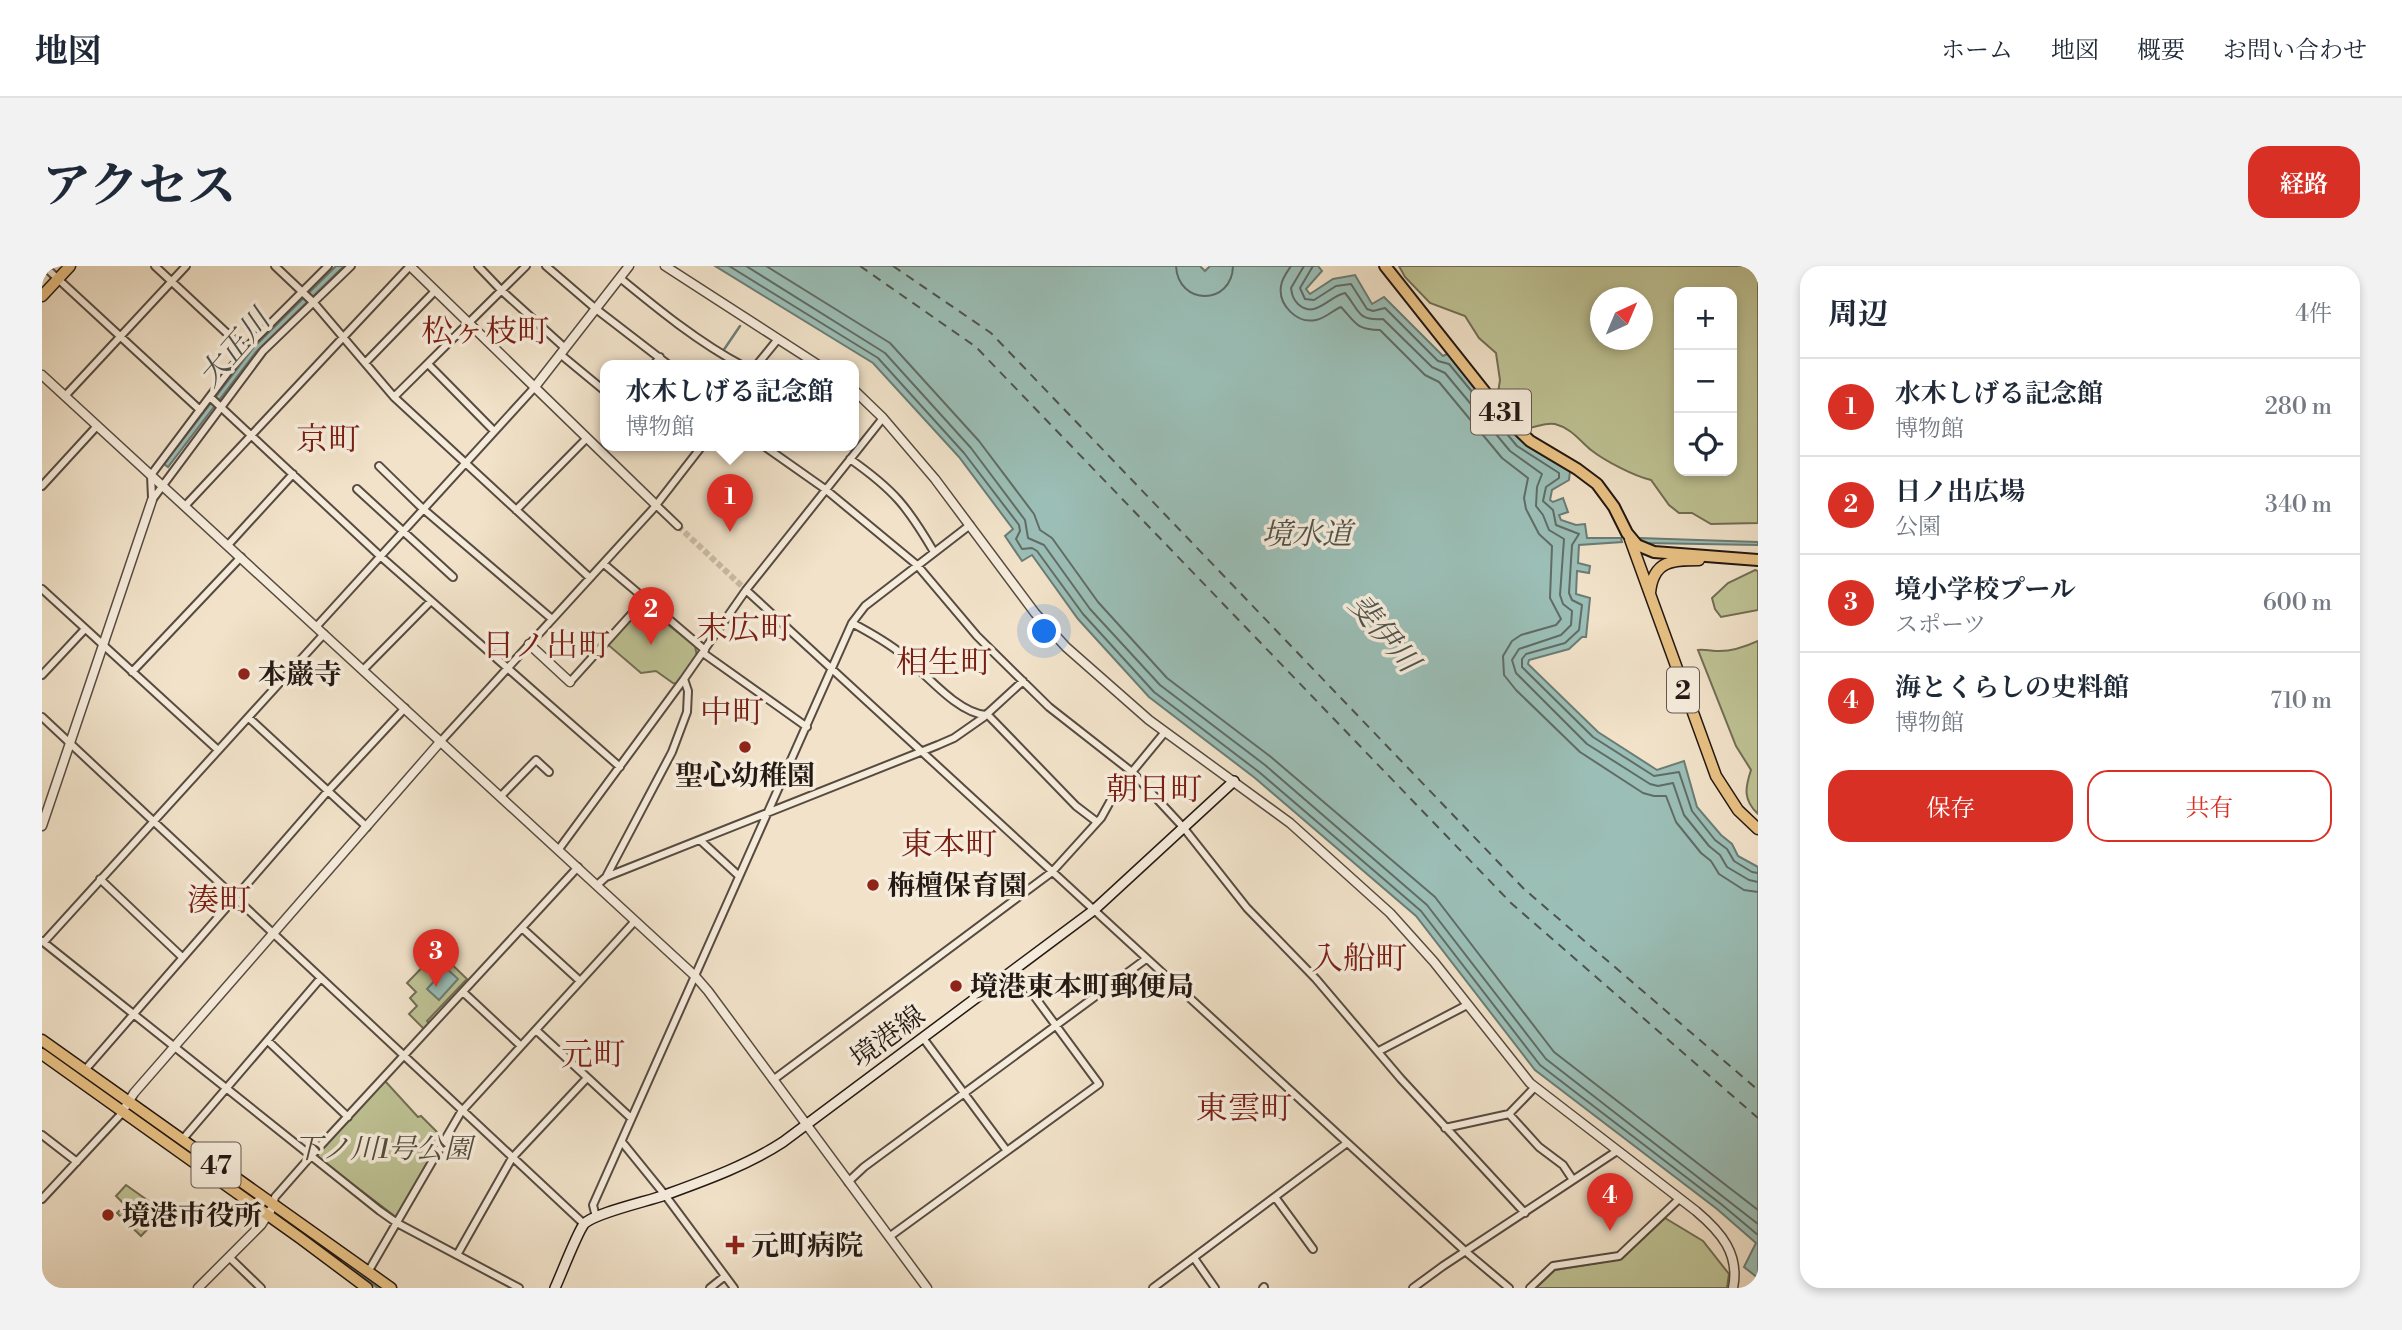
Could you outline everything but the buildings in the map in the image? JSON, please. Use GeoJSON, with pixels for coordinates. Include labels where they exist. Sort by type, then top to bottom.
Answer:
{"type":"FeatureCollection","features":[{"type":"Feature","properties":{"kind":"highway","name":"431"},"geometry":{"type":"LineString","coordinates":[[1385,266],[1504,416],[1530,441],[1597,484],[1607,496],[1630,539]]}},
{"type":"Feature","properties":{"kind":"highway"},"geometry":{"type":"LineString","coordinates":[[1630,539],[1644,550],[1654,552],[1758,560]]}},
{"type":"Feature","properties":{"kind":"main road"},"geometry":{"type":"LineString","coordinates":[[42,296],[70,266]]}},
{"type":"Feature","properties":{"kind":"main road","name":"2"},"geometry":{"type":"LineString","coordinates":[[1630,539],[1716,776],[1738,810],[1758,829]]}},
{"type":"Feature","properties":{"kind":"main road"},"geometry":{"type":"LineString","coordinates":[[1641,571],[1647,558],[1654,552]]}},
{"type":"Feature","properties":{"kind":"main road"},"geometry":{"type":"LineString","coordinates":[[1650,598],[1654,575],[1667,563],[1728,558]]}},
{"type":"Feature","properties":{"kind":"main road","name":"境港線"},"geometry":{"type":"LineString","coordinates":[[584,1224],[596,1217],[665,1195],[764,1154],[1094,910],[1234,781]]}},
{"type":"Feature","properties":{"kind":"main road","name":"47"},"geometry":{"type":"LineString","coordinates":[[42,1040],[391,1288]]}},
{"type":"Feature","properties":{"kind":"main road","name":"47"},"geometry":{"type":"LineString","coordinates":[[42,1054],[367,1288]]}},
{"type":"Feature","properties":{"kind":"main road"},"geometry":{"type":"LineString","coordinates":[[555,1288],[584,1224]]}},
{"type":"Feature","properties":{"kind":"street"},"geometry":{"type":"LineString","coordinates":[[44,266],[200,410]]}},
{"type":"Feature","properties":{"kind":"street"},"geometry":{"type":"LineString","coordinates":[[155,266],[245,350]]}},
{"type":"Feature","properties":{"kind":"street"},"geometry":{"type":"LineString","coordinates":[[65,396],[186,266]]}},
{"type":"Feature","properties":{"kind":"street"},"geometry":{"type":"LineString","coordinates":[[275,266],[314,303],[394,397],[590,578]]}},
{"type":"Feature","properties":{"kind":"street"},"geometry":{"type":"LineString","coordinates":[[152,500],[151,475],[209,397],[245,350],[328,266]]}},
{"type":"Feature","properties":{"kind":"street"},"geometry":{"type":"LineString","coordinates":[[42,826],[152,500],[263,351],[351,266]]}},
{"type":"Feature","properties":{"kind":"street"},"geometry":{"type":"LineString","coordinates":[[185,506],[410,266],[678,526]]}},
{"type":"Feature","properties":{"kind":"street"},"geometry":{"type":"LineString","coordinates":[[478,266],[600,386]]}},
{"type":"Feature","properties":{"kind":"street"},"geometry":{"type":"LineString","coordinates":[[394,397],[526,266]]}},
{"type":"Feature","properties":{"kind":"street"},"geometry":{"type":"LineString","coordinates":[[546,266],[596,309],[663,360]]}},
{"type":"Feature","properties":{"kind":"street"},"geometry":{"type":"LineString","coordinates":[[316,627],[534,388],[629,266]]}},
{"type":"Feature","properties":{"kind":"street"},"geometry":{"type":"LineString","coordinates":[[666,266],[811,360]]}},
{"type":"Feature","properties":{"kind":"street"},"geometry":{"type":"LineString","coordinates":[[620,278],[682,327],[732,360]]}},
{"type":"Feature","properties":{"kind":"street"},"geometry":{"type":"LineString","coordinates":[[365,363],[435,291]]}},
{"type":"Feature","properties":{"kind":"street"},"geometry":{"type":"LineString","coordinates":[[761,360],[778,339]]}},
{"type":"Feature","properties":{"kind":"street"},"geometry":{"type":"LineString","coordinates":[[428,364],[494,431]]}},
{"type":"Feature","properties":{"kind":"street"},"geometry":{"type":"LineString","coordinates":[[43,379],[228,545],[695,976],[927,1288]]}},
{"type":"Feature","properties":{"kind":"street"},"geometry":{"type":"LineString","coordinates":[[859,395],[936,479],[1045,625],[1088,667],[1165,732],[1290,823],[1390,913],[1424,949],[1516,1067],[1535,1087],[1709,1222],[1725,1240],[1735,1267],[1733,1288]]}},
{"type":"Feature","properties":{"kind":"street"},"geometry":{"type":"LineString","coordinates":[[209,397],[379,555],[620,767]]}},
{"type":"Feature","properties":{"kind":"street"},"geometry":{"type":"LineString","coordinates":[[859,448],[883,418]]}},
{"type":"Feature","properties":{"kind":"street"},"geometry":{"type":"LineString","coordinates":[[42,486],[97,426]]}},
{"type":"Feature","properties":{"kind":"street"},"geometry":{"type":"LineString","coordinates":[[516,510],[586,439]]}},
{"type":"Feature","properties":{"kind":"street"},"geometry":{"type":"LineString","coordinates":[[42,1199],[123,1112],[129,1101],[175,1047],[441,741],[656,505],[698,451]]}},
{"type":"Feature","properties":{"kind":"street"},"geometry":{"type":"LineString","coordinates":[[771,451],[825,489],[917,565],[976,636],[1049,707],[1132,772],[1183,827],[1247,908],[1316,979],[1445,1128],[1525,1213]]}},
{"type":"Feature","properties":{"kind":"street"},"geometry":{"type":"LineString","coordinates":[[559,849],[704,652],[746,590],[856,451]]}},
{"type":"Feature","properties":{"kind":"street"},"geometry":{"type":"LineString","coordinates":[[850,459],[880,481],[902,502],[934,552]]}},
{"type":"Feature","properties":{"kind":"street"},"geometry":{"type":"LineString","coordinates":[[379,466],[422,508],[552,619]]}},
{"type":"Feature","properties":{"kind":"street"},"geometry":{"type":"LineString","coordinates":[[228,545],[293,474]]}},
{"type":"Feature","properties":{"kind":"street"},"geometry":{"type":"LineString","coordinates":[[357,489],[453,577]]}},
{"type":"Feature","properties":{"kind":"street"},"geometry":{"type":"LineString","coordinates":[[596,1217],[593,1205],[852,623],[865,606],[970,525]]}},
{"type":"Feature","properties":{"kind":"street"},"geometry":{"type":"LineString","coordinates":[[132,672],[241,557]]}},
{"type":"Feature","properties":{"kind":"street"},"geometry":{"type":"LineString","coordinates":[[604,564],[704,652],[807,727]]}},
{"type":"Feature","properties":{"kind":"street"},"geometry":{"type":"LineString","coordinates":[[42,589],[218,750]]}},
{"type":"Feature","properties":{"kind":"street"},"geometry":{"type":"LineString","coordinates":[[746,590],[1465,1251],[1509,1288]]}},
{"type":"Feature","properties":{"kind":"street"},"geometry":{"type":"LineString","coordinates":[[529,644],[570,682],[645,599]]}},
{"type":"Feature","properties":{"kind":"street"},"geometry":{"type":"LineString","coordinates":[[363,670],[431,601]]}},
{"type":"Feature","properties":{"kind":"street"},"geometry":{"type":"LineString","coordinates":[[852,623],[870,632],[902,655],[941,691],[986,715],[1076,806],[1097,822]]}},
{"type":"Feature","properties":{"kind":"street"},"geometry":{"type":"LineString","coordinates":[[42,675],[85,629]]}},
{"type":"Feature","properties":{"kind":"street"},"geometry":{"type":"LineString","coordinates":[[324,634],[43,941],[397,1223],[519,1288]]}},
{"type":"Feature","properties":{"kind":"street"},"geometry":{"type":"LineString","coordinates":[[606,877],[672,752],[687,712],[688,691],[684,679]]}},
{"type":"Feature","properties":{"kind":"street"},"geometry":{"type":"LineString","coordinates":[[597,885],[606,877],[954,738],[986,715],[1023,681]]}},
{"type":"Feature","properties":{"kind":"street"},"geometry":{"type":"LineString","coordinates":[[85,1070],[327,792],[405,708]]}},
{"type":"Feature","properties":{"kind":"street"},"geometry":{"type":"LineString","coordinates":[[42,717],[461,1112],[584,1224]]}},
{"type":"Feature","properties":{"kind":"street"},"geometry":{"type":"LineString","coordinates":[[249,718],[367,827]]}},
{"type":"Feature","properties":{"kind":"street"},"geometry":{"type":"LineString","coordinates":[[773,1080],[1052,872],[1097,822],[1111,800],[1114,789],[1165,732]]}},
{"type":"Feature","properties":{"kind":"street"},"geometry":{"type":"LineString","coordinates":[[501,796],[536,760],[549,772]]}},
{"type":"Feature","properties":{"kind":"street"},"geometry":{"type":"LineString","coordinates":[[701,840],[739,876]]}},
{"type":"Feature","properties":{"kind":"street"},"geometry":{"type":"LineString","coordinates":[[198,1288],[268,1216],[275,1197],[311,1156],[578,867]]}},
{"type":"Feature","properties":{"kind":"street"},"geometry":{"type":"LineString","coordinates":[[100,879],[182,957]]}},
{"type":"Feature","properties":{"kind":"street"},"geometry":{"type":"LineString","coordinates":[[368,1272],[461,1112],[635,921]]}},
{"type":"Feature","properties":{"kind":"street"},"geometry":{"type":"LineString","coordinates":[[522,928],[580,981]]}},
{"type":"Feature","properties":{"kind":"street"},"geometry":{"type":"LineString","coordinates":[[848,1182],[864,1167],[1146,958]]}},
{"type":"Feature","properties":{"kind":"street"},"geometry":{"type":"LineString","coordinates":[[889,1237],[1099,1084],[1015,971]]}},
{"type":"Feature","properties":{"kind":"street"},"geometry":{"type":"LineString","coordinates":[[182,1140],[320,979]]}},
{"type":"Feature","properties":{"kind":"street"},"geometry":{"type":"LineString","coordinates":[[463,992],[521,1046]]}},
{"type":"Feature","properties":{"kind":"street"},"geometry":{"type":"LineString","coordinates":[[1379,1051],[1467,1004]]}},
{"type":"Feature","properties":{"kind":"street"},"geometry":{"type":"LineString","coordinates":[[536,1030],[631,1118]]}},
{"type":"Feature","properties":{"kind":"street"},"geometry":{"type":"LineString","coordinates":[[923,1038],[1007,1151]]}},
{"type":"Feature","properties":{"kind":"street"},"geometry":{"type":"LineString","coordinates":[[268,1041],[348,1116]]}},
{"type":"Feature","properties":{"kind":"street"},"geometry":{"type":"LineString","coordinates":[[457,1255],[512,1158],[587,1078]]}},
{"type":"Feature","properties":{"kind":"street"},"geometry":{"type":"LineString","coordinates":[[1445,1128],[1509,1114],[1535,1087]]}},
{"type":"Feature","properties":{"kind":"street"},"geometry":{"type":"LineString","coordinates":[[1509,1114],[1539,1147],[1563,1166],[1573,1181]]}},
{"type":"Feature","properties":{"kind":"street"},"geometry":{"type":"LineString","coordinates":[[42,1135],[77,1162]]}},
{"type":"Feature","properties":{"kind":"street"},"geometry":{"type":"LineString","coordinates":[[622,1142],[734,1288]]}},
{"type":"Feature","properties":{"kind":"street"},"geometry":{"type":"LineString","coordinates":[[1153,1288],[1348,1143]]}},
{"type":"Feature","properties":{"kind":"street"},"geometry":{"type":"LineString","coordinates":[[1413,1288],[1617,1151]]}},
{"type":"Feature","properties":{"kind":"street"},"geometry":{"type":"LineString","coordinates":[[1275,1197],[1314,1249]]}},
{"type":"Feature","properties":{"kind":"street"},"geometry":{"type":"LineString","coordinates":[[1530,1288],[1553,1266],[1619,1256],[1679,1199]]}},
{"type":"Feature","properties":{"kind":"street"},"geometry":{"type":"LineString","coordinates":[[229,1257],[261,1288]]}},
{"type":"Feature","properties":{"kind":"street"},"geometry":{"type":"LineString","coordinates":[[1194,1258],[1215,1288]]}},
{"type":"Feature","properties":{"kind":"street"},"geometry":{"type":"LineString","coordinates":[[709,1288],[725,1276]]}},
{"type":"Feature","properties":{"kind":"green space"},"geometry":{"type":"Polygon","coordinates":[[[1399,266],[1758,266],[1758,523],[1711,524],[1692,513],[1679,513],[1669,505],[1651,480],[1604,459],[1566,428],[1545,424],[1528,428],[1498,393],[1500,380],[1496,353],[1479,338],[1465,316],[1430,303],[1405,277],[1399,266]]]}},
{"type":"Feature","properties":{"kind":"green space"},"geometry":{"type":"Polygon","coordinates":[[[1758,571],[1758,610],[1721,617],[1712,598],[1728,583],[1758,571]]]}},
{"type":"Feature","properties":{"kind":"green space"},"geometry":{"type":"Polygon","coordinates":[[[642,604],[695,646],[697,656],[678,684],[656,671],[641,673],[606,643],[642,604]]]}},
{"type":"Feature","properties":{"kind":"green space"},"geometry":{"type":"Polygon","coordinates":[[[1758,641],[1758,814],[1750,804],[1747,794],[1751,770],[1736,746],[1698,650],[1727,651],[1758,641]]]}},
{"type":"Feature","properties":{"kind":"green space"},"geometry":{"type":"Polygon","coordinates":[[[438,951],[467,979],[427,1021],[429,1023],[424,1029],[409,1014],[417,1006],[410,998],[416,992],[407,983],[438,951]]]}},
{"type":"Feature","properties":{"kind":"green space","name":"下ノ川1号公園"},"geometry":{"type":"Polygon","coordinates":[[[383,1082],[442,1137],[396,1217],[318,1158],[317,1154],[383,1082]]]}},
{"type":"Feature","properties":{"kind":"green space"},"geometry":{"type":"Polygon","coordinates":[[[126,1185],[164,1212],[141,1236],[117,1213],[125,1205],[116,1196],[126,1185]]]}},
{"type":"Feature","properties":{"kind":"green space"},"geometry":{"type":"Polygon","coordinates":[[[1665,1218],[1703,1241],[1729,1274],[1727,1288],[1536,1288],[1555,1270],[1621,1259],[1665,1218]]]}},
{"type":"Feature","properties":{"kind":"water"},"geometry":{"type":"Polygon","coordinates":[[[336,266],[344,266],[256,352],[168,467],[164,464],[254,347],[336,266]]]}},
{"type":"Feature","properties":{"kind":"water","name":"境水道"},"geometry":{"type":"Polygon","coordinates":[[[715,266],[1200,266],[1205,271],[1210,266],[1318,266],[1322,271],[1306,289],[1310,294],[1333,279],[1355,275],[1372,304],[1384,297],[1443,356],[1449,353],[1522,440],[1570,471],[1569,480],[1552,490],[1550,500],[1553,502],[1563,498],[1568,512],[1559,515],[1561,520],[1576,525],[1585,524],[1587,538],[1621,538],[1622,542],[1579,545],[1578,563],[1590,566],[1589,573],[1577,571],[1576,594],[1590,598],[1586,637],[1582,637],[1569,649],[1529,660],[1528,664],[1598,732],[1657,770],[1684,761],[1697,807],[1732,844],[1738,856],[1758,867],[1758,1278],[1744,1267],[1756,1243],[1717,1209],[1535,1070],[1416,916],[1255,778],[1149,697],[1078,619],[1032,555],[1022,561],[1005,536],[1013,529],[959,457],[873,363],[715,266]]]}},
{"type":"Feature","properties":{"kind":"water"},"geometry":{"type":"Polygon","coordinates":[[[1639,538],[1758,542],[1758,545],[1644,543],[1639,538]]]}},
{"type":"Feature","properties":{"kind":"water"},"geometry":{"type":"Polygon","coordinates":[[[446,968],[458,979],[439,1000],[427,989],[446,968]]]}},
{"type":"Feature","properties":{"kind":"waterway"},"geometry":{"type":"LineString","coordinates":[[723,351],[740,326]]}},
{"type":"Feature","properties":{"kind":"waterway"},"geometry":{"type":"LineString","coordinates":[[49,1052],[76,1072]]}},
{"type":"Feature","properties":{"kind":"waterway"},"geometry":{"type":"LineString","coordinates":[[344,1264],[378,1288]]}},
{"type":"Feature","properties":{"kind":"ferry route"},"geometry":{"type":"LineString","coordinates":[[860,266],[976,347],[1511,903],[1758,1118]]}},
{"type":"Feature","properties":{"kind":"ferry route"},"geometry":{"type":"LineString","coordinates":[[893,266],[991,333],[1524,889],[1758,1090]]}},
{"type":"Feature","properties":{"kind":"tunnel"},"geometry":{"type":"LineString","coordinates":[[678,526],[746,590]]}},
{"type":"Feature","properties":{"kind":"place","name":"水木しげる記念館"},"geometry":{"type":"Point","coordinates":[730,532]}},
{"type":"Feature","properties":{"kind":"place","name":"日ノ出広場"},"geometry":{"type":"Point","coordinates":[651,645]}},
{"type":"Feature","properties":{"kind":"place","name":"本巌寺"},"geometry":{"type":"Point","coordinates":[244,674]}},
{"type":"Feature","properties":{"kind":"place","name":"聖心幼稚園"},"geometry":{"type":"Point","coordinates":[745,747]}},
{"type":"Feature","properties":{"kind":"place","name":"栴檀保育園"},"geometry":{"type":"Point","coordinates":[873,885]}},
{"type":"Feature","properties":{"kind":"place","name":"境港東本町郵便局"},"geometry":{"type":"Point","coordinates":[956,986]}},
{"type":"Feature","properties":{"kind":"place","name":"境小学校プール"},"geometry":{"type":"Point","coordinates":[436,987]}},
{"type":"Feature","properties":{"kind":"place","name":"境港市役所"},"geometry":{"type":"Point","coordinates":[108,1215]}},
{"type":"Feature","properties":{"kind":"place","name":"海とくらしの史料館"},"geometry":{"type":"Point","coordinates":[1610,1231]}},
{"type":"Feature","properties":{"kind":"place","name":"元町病院"},"geometry":{"type":"Point","coordinates":[735,1245]}},
{"type":"Feature","properties":{"kind":"district","name":"松ヶ枝町"},"geometry":{"type":"Point","coordinates":[485,331]}},
{"type":"Feature","properties":{"kind":"district","name":"京町"},"geometry":{"type":"Point","coordinates":[328,439]}},
{"type":"Feature","properties":{"kind":"district","name":"末広町"},"geometry":{"type":"Point","coordinates":[744,628]}},
{"type":"Feature","properties":{"kind":"district","name":"日ノ出町"},"geometry":{"type":"Point","coordinates":[546,645]}},
{"type":"Feature","properties":{"kind":"district","name":"相生町"},"geometry":{"type":"Point","coordinates":[944,662]}},
{"type":"Feature","properties":{"kind":"district","name":"中町"},"geometry":{"type":"Point","coordinates":[732,712]}},
{"type":"Feature","properties":{"kind":"district","name":"朝日町"},"geometry":{"type":"Point","coordinates":[1154,789]}},
{"type":"Feature","properties":{"kind":"district","name":"東本町"},"geometry":{"type":"Point","coordinates":[949,844]}},
{"type":"Feature","properties":{"kind":"district","name":"湊町"},"geometry":{"type":"Point","coordinates":[219,900]}},
{"type":"Feature","properties":{"kind":"district","name":"入船町"},"geometry":{"type":"Point","coordinates":[1359,958]}},
{"type":"Feature","properties":{"kind":"district","name":"元町"},"geometry":{"type":"Point","coordinates":[593,1054]}},
{"type":"Feature","properties":{"kind":"district","name":"東雲町"},"geometry":{"type":"Point","coordinates":[1244,1108]}},
{"type":"Feature","properties":{"kind":"water label","name":"大正川"},"geometry":{"type":"Point","coordinates":[234,348]}},
{"type":"Feature","properties":{"kind":"water label","name":"斐伊川"},"geometry":{"type":"Point","coordinates":[1384,633]}}]}
